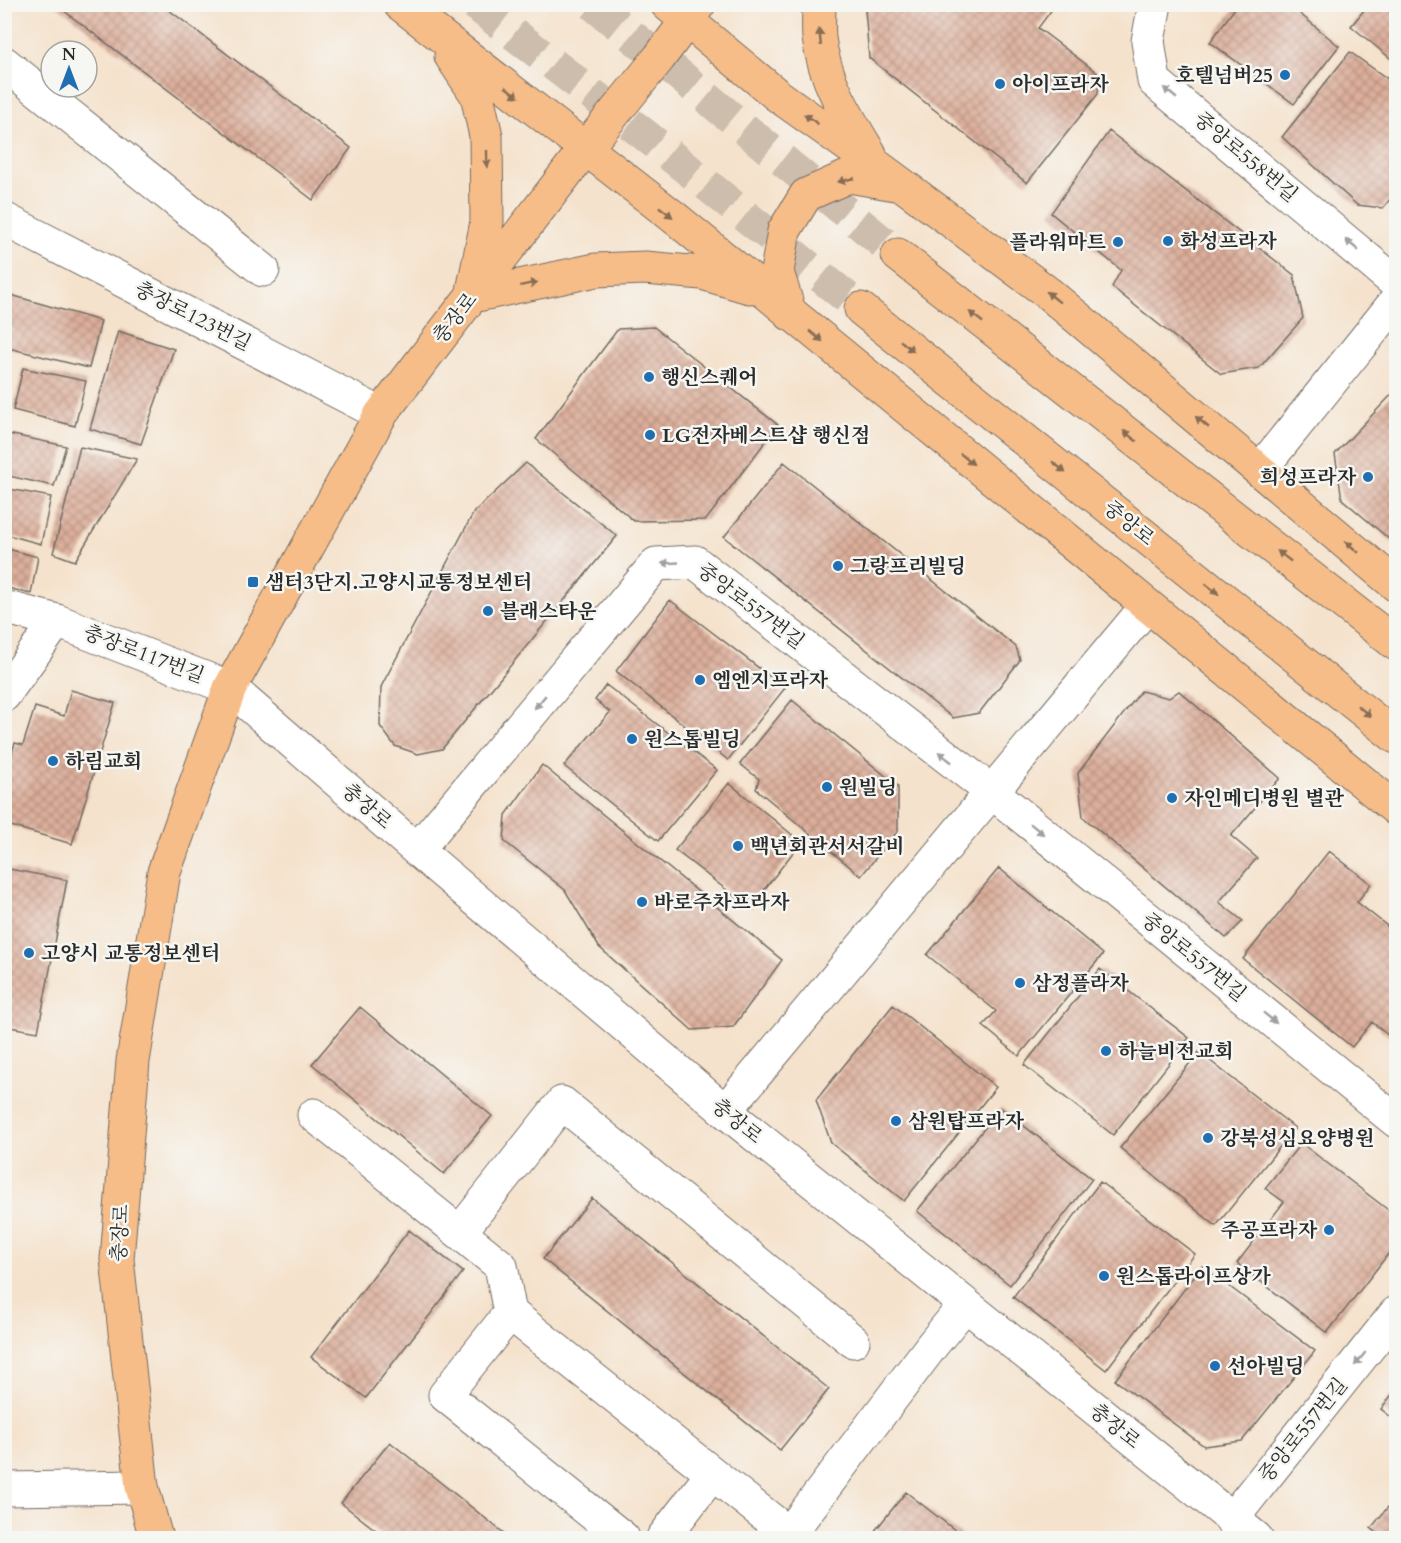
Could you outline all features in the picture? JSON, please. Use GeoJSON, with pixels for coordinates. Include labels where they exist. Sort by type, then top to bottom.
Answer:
{"type":"FeatureCollection","features":[{"type":"Feature","properties":{"kind":"main road"},"geometry":{"type":"LineString","coordinates":[[400,4],[433,32],[675,218],[789,314],[1396,809]]}},
{"type":"Feature","properties":{"kind":"main road"},"geometry":{"type":"LineString","coordinates":[[819,4],[819,39],[830,80],[848,118],[877,166]]}},
{"type":"Feature","properties":{"kind":"main road"},"geometry":{"type":"LineString","coordinates":[[684,10],[777,95],[1048,293],[1396,585]]}},
{"type":"Feature","properties":{"kind":"main road","name":"충장로"},"geometry":{"type":"LineString","coordinates":[[156,1539],[142,1486],[117,1259],[133,1061],[164,872],[230,688],[381,414],[585,149],[659,58],[684,10]]}},
{"type":"Feature","properties":{"kind":"main road"},"geometry":{"type":"LineString","coordinates":[[433,32],[477,95],[486,136],[487,222],[472,296],[596,270],[645,268],[702,273],[762,291]]}},
{"type":"Feature","properties":{"kind":"main road"},"geometry":{"type":"LineString","coordinates":[[789,314],[777,272],[784,231],[806,195],[849,176],[903,185]]}},
{"type":"Feature","properties":{"kind":"main road"},"geometry":{"type":"LineString","coordinates":[[898,255],[1396,644]]}},
{"type":"Feature","properties":{"kind":"main road","name":"중앙로"},"geometry":{"type":"LineString","coordinates":[[861,309],[1396,737]]}},
{"type":"Feature","properties":{"kind":"street","name":"중앙로558번길"},"geometry":{"type":"LineString","coordinates":[[1155,4],[1148,40],[1155,81],[1396,283]]}},
{"type":"Feature","properties":{"kind":"street"},"geometry":{"type":"LineString","coordinates":[[4,63],[264,270]]}},
{"type":"Feature","properties":{"kind":"street","name":"충장로123번길"},"geometry":{"type":"LineString","coordinates":[[4,219],[381,414]]}},
{"type":"Feature","properties":{"kind":"street"},"geometry":{"type":"LineString","coordinates":[[1260,470],[1396,301]]}},
{"type":"Feature","properties":{"kind":"street","name":"중앙로557번길"},"geometry":{"type":"LineString","coordinates":[[417,850],[656,564],[694,562],[992,792],[1396,1121]]}},
{"type":"Feature","properties":{"kind":"street"},"geometry":{"type":"LineString","coordinates":[[725,1111],[1147,606]]}},
{"type":"Feature","properties":{"kind":"street","name":"충장로117번길"},"geometry":{"type":"LineString","coordinates":[[4,607],[57,621],[230,688]]}},
{"type":"Feature","properties":{"kind":"street"},"geometry":{"type":"LineString","coordinates":[[4,694],[57,621]]}},
{"type":"Feature","properties":{"kind":"street","name":"충장로"},"geometry":{"type":"LineString","coordinates":[[230,688],[725,1111],[1243,1529]]}},
{"type":"Feature","properties":{"kind":"street"},"geometry":{"type":"LineString","coordinates":[[460,1232],[562,1103],[852,1341]]}},
{"type":"Feature","properties":{"kind":"street"},"geometry":{"type":"LineString","coordinates":[[314,1115],[501,1266],[510,1313],[790,1537],[933,1344],[965,1305]]}},
{"type":"Feature","properties":{"kind":"street"},"geometry":{"type":"LineString","coordinates":[[510,1313],[445,1395],[623,1539]]}},
{"type":"Feature","properties":{"kind":"street","name":"중앙로557번길"},"geometry":{"type":"LineString","coordinates":[[1243,1529],[1396,1313]]}},
{"type":"Feature","properties":{"kind":"street"},"geometry":{"type":"LineString","coordinates":[[663,1539],[712,1474]]}},
{"type":"Feature","properties":{"kind":"street"},"geometry":{"type":"LineString","coordinates":[[4,1489],[142,1486]]}},
{"type":"Feature","properties":{"kind":"building"},"geometry":{"type":"Polygon","coordinates":[[[55,4],[161,4],[351,148],[313,200],[55,4]]]}},
{"type":"Feature","properties":{"kind":"building","name":"아이프라자"},"geometry":{"type":"Polygon","coordinates":[[[869,4],[1056,4],[1038,28],[1099,74],[1098,94],[1027,183],[869,58],[865,9],[869,4]]]}},
{"type":"Feature","properties":{"kind":"building","name":"호텔넘버25"},"geometry":{"type":"Polygon","coordinates":[[[1238,4],[1288,4],[1339,46],[1294,104],[1210,42],[1238,4]]]}},
{"type":"Feature","properties":{"kind":"building"},"geometry":{"type":"Polygon","coordinates":[[[1369,4],[1396,4],[1396,63],[1351,26],[1369,4]]]}},
{"type":"Feature","properties":{"kind":"building"},"geometry":{"type":"Polygon","coordinates":[[[1350,52],[1396,85],[1396,192],[1383,208],[1357,205],[1282,137],[1350,52]]]}},
{"type":"Feature","properties":{"kind":"building","name":"화성프라자"},"geometry":{"type":"Polygon","coordinates":[[[1109,131],[1294,275],[1303,318],[1259,368],[1221,374],[1112,287],[1121,270],[1051,213],[1109,131]]]}},
{"type":"Feature","properties":{"kind":"building"},"geometry":{"type":"Polygon","coordinates":[[[4,293],[101,321],[89,368],[4,347],[4,293]]]}},
{"type":"Feature","properties":{"kind":"building","name":"행신스퀘어"},"geometry":{"type":"Polygon","coordinates":[[[654,327],[778,425],[706,520],[634,521],[536,439],[618,329],[654,327]]]}},
{"type":"Feature","properties":{"kind":"building"},"geometry":{"type":"Polygon","coordinates":[[[118,331],[174,349],[141,444],[90,429],[118,331]]]}},
{"type":"Feature","properties":{"kind":"building"},"geometry":{"type":"Polygon","coordinates":[[[4,365],[10,366],[5,383],[4,383],[4,365]]]}},
{"type":"Feature","properties":{"kind":"building"},"geometry":{"type":"Polygon","coordinates":[[[23,368],[86,381],[75,426],[13,410],[23,368]]]}},
{"type":"Feature","properties":{"kind":"building","name":"희성프라자"},"geometry":{"type":"Polygon","coordinates":[[[1395,391],[1396,545],[1342,499],[1335,454],[1395,391]]]}},
{"type":"Feature","properties":{"kind":"building"},"geometry":{"type":"Polygon","coordinates":[[[8,434],[66,446],[54,486],[4,475],[4,450],[8,434]]]}},
{"type":"Feature","properties":{"kind":"building"},"geometry":{"type":"Polygon","coordinates":[[[80,447],[137,459],[75,561],[53,553],[80,447]]]}},
{"type":"Feature","properties":{"kind":"building","name":"그랑프리빌딩"},"geometry":{"type":"Polygon","coordinates":[[[784,462],[1016,647],[1020,660],[979,713],[953,718],[724,537],[784,462]]]}},
{"type":"Feature","properties":{"kind":"building","name":"블래스타운"},"geometry":{"type":"Polygon","coordinates":[[[526,463],[617,536],[442,749],[418,754],[395,746],[380,726],[381,687],[474,512],[526,463]]]}},
{"type":"Feature","properties":{"kind":"building"},"geometry":{"type":"Polygon","coordinates":[[[4,488],[51,497],[41,544],[4,534],[4,488]]]}},
{"type":"Feature","properties":{"kind":"building"},"geometry":{"type":"Polygon","coordinates":[[[4,548],[38,557],[31,594],[4,587],[4,548]]]}},
{"type":"Feature","properties":{"kind":"building","name":"엠엔지프라자"},"geometry":{"type":"Polygon","coordinates":[[[670,600],[785,688],[728,760],[616,671],[670,600]]]}},
{"type":"Feature","properties":{"kind":"building","name":"원스톱빌딩"},"geometry":{"type":"Polygon","coordinates":[[[606,685],[717,770],[658,841],[564,766],[610,712],[595,700],[606,685]]]}},
{"type":"Feature","properties":{"kind":"building","name":"하림교회"},"geometry":{"type":"Polygon","coordinates":[[[71,690],[115,703],[72,844],[4,824],[4,777],[15,743],[23,745],[35,707],[64,716],[71,690]]]}},
{"type":"Feature","properties":{"kind":"building","name":"자인메디병원 별관"},"geometry":{"type":"Polygon","coordinates":[[[1141,691],[1169,698],[1179,691],[1280,778],[1231,836],[1257,858],[1219,902],[1243,921],[1226,938],[1083,817],[1078,773],[1141,691]]]}},
{"type":"Feature","properties":{"kind":"building","name":"원빌딩"},"geometry":{"type":"Polygon","coordinates":[[[792,700],[898,786],[898,831],[861,876],[756,789],[759,779],[740,764],[792,700]]]}},
{"type":"Feature","properties":{"kind":"building","name":"바로주차프라자"},"geometry":{"type":"Polygon","coordinates":[[[542,765],[782,960],[733,1027],[692,1030],[599,947],[565,890],[504,841],[506,815],[542,765]]]}},
{"type":"Feature","properties":{"kind":"building","name":"백년회관서서갈비"},"geometry":{"type":"Polygon","coordinates":[[[729,783],[801,842],[750,908],[675,850],[729,783]]]}},
{"type":"Feature","properties":{"kind":"building"},"geometry":{"type":"Polygon","coordinates":[[[1329,851],[1371,884],[1357,902],[1396,933],[1396,1042],[1372,1022],[1352,1047],[1243,959],[1329,851]]]}},
{"type":"Feature","properties":{"kind":"building","name":"고양시 교통정보센터"},"geometry":{"type":"Polygon","coordinates":[[[4,868],[67,880],[38,1032],[4,1026],[4,868]]]}},
{"type":"Feature","properties":{"kind":"building","name":"삼정플라자"},"geometry":{"type":"Polygon","coordinates":[[[999,868],[1103,954],[1019,1056],[983,1026],[996,1011],[927,955],[999,868]]]}},
{"type":"Feature","properties":{"kind":"building","name":"하늘비전교회"},"geometry":{"type":"Polygon","coordinates":[[[1100,969],[1189,1038],[1113,1135],[1024,1065],[1100,969]]]}},
{"type":"Feature","properties":{"kind":"building","name":"삼원탑프라자"},"geometry":{"type":"Polygon","coordinates":[[[893,1005],[996,1087],[904,1201],[831,1143],[816,1100],[893,1005]]]}},
{"type":"Feature","properties":{"kind":"building"},"geometry":{"type":"Polygon","coordinates":[[[360,1007],[492,1116],[444,1174],[312,1064],[360,1007]]]}},
{"type":"Feature","properties":{"kind":"building","name":"강북성심요양병원"},"geometry":{"type":"Polygon","coordinates":[[[1199,1052],[1295,1128],[1216,1226],[1120,1148],[1199,1052]]]}},
{"type":"Feature","properties":{"kind":"building"},"geometry":{"type":"Polygon","coordinates":[[[1001,1108],[1092,1179],[1010,1285],[917,1211],[1001,1108]]]}},
{"type":"Feature","properties":{"kind":"building","name":"주공프라자"},"geometry":{"type":"Polygon","coordinates":[[[1301,1143],[1396,1216],[1396,1244],[1327,1333],[1237,1263],[1284,1202],[1265,1188],[1301,1143]]]}},
{"type":"Feature","properties":{"kind":"building","name":"원스톱라이프상가"},"geometry":{"type":"Polygon","coordinates":[[[1100,1182],[1195,1254],[1106,1370],[1013,1297],[1100,1182]]]}},
{"type":"Feature","properties":{"kind":"building"},"geometry":{"type":"Polygon","coordinates":[[[592,1198],[829,1389],[780,1450],[543,1259],[592,1198]]]}},
{"type":"Feature","properties":{"kind":"building"},"geometry":{"type":"Polygon","coordinates":[[[409,1230],[463,1272],[366,1398],[311,1357],[409,1230]]]}},
{"type":"Feature","properties":{"kind":"building","name":"선아빌딩"},"geometry":{"type":"Polygon","coordinates":[[[1202,1266],[1315,1351],[1242,1441],[1204,1446],[1115,1380],[1202,1266]]]}},
{"type":"Feature","properties":{"kind":"building"},"geometry":{"type":"Polygon","coordinates":[[[1396,1389],[1396,1421],[1381,1409],[1396,1389]]]}},
{"type":"Feature","properties":{"kind":"building"},"geometry":{"type":"Polygon","coordinates":[[[390,1442],[510,1538],[386,1538],[341,1503],[390,1442]]]}},
{"type":"Feature","properties":{"kind":"building"},"geometry":{"type":"Polygon","coordinates":[[[906,1492],[965,1538],[869,1538],[906,1492]]]}},
{"type":"Feature","properties":{"kind":"building"},"geometry":{"type":"Polygon","coordinates":[[[1396,1497],[1396,1538],[1384,1538],[1371,1528],[1396,1497]]]}},
{"type":"Feature","properties":{"kind":"tunnel"},"geometry":{"type":"LineString","coordinates":[[475,4],[645,135],[861,309]]}},
{"type":"Feature","properties":{"kind":"tunnel"},"geometry":{"type":"LineString","coordinates":[[593,4],[898,255]]}},
{"type":"Feature","properties":{"kind":"place","name":"호텔넘버25"},"geometry":{"type":"Point","coordinates":[1285,75]}},
{"type":"Feature","properties":{"kind":"place","name":"아이프라자"},"geometry":{"type":"Point","coordinates":[1000,84]}},
{"type":"Feature","properties":{"kind":"place","name":"화성프라자"},"geometry":{"type":"Point","coordinates":[1168,241]}},
{"type":"Feature","properties":{"kind":"place","name":"플라워마트"},"geometry":{"type":"Point","coordinates":[1118,242]}},
{"type":"Feature","properties":{"kind":"place","name":"행신스퀘어"},"geometry":{"type":"Point","coordinates":[649,377]}},
{"type":"Feature","properties":{"kind":"place","name":"LG전자베스트샵 행신점"},"geometry":{"type":"Point","coordinates":[650,435]}},
{"type":"Feature","properties":{"kind":"place","name":"희성프라자"},"geometry":{"type":"Point","coordinates":[1368,477]}},
{"type":"Feature","properties":{"kind":"place","name":"그랑프리빌딩"},"geometry":{"type":"Point","coordinates":[838,566]}},
{"type":"Feature","properties":{"kind":"place","name":"샘터3단지.고양시교통정보센터"},"geometry":{"type":"Point","coordinates":[253,582]}},
{"type":"Feature","properties":{"kind":"place","name":"블래스타운"},"geometry":{"type":"Point","coordinates":[488,611]}},
{"type":"Feature","properties":{"kind":"place","name":"엠엔지프라자"},"geometry":{"type":"Point","coordinates":[700,680]}},
{"type":"Feature","properties":{"kind":"place","name":"원스톱빌딩"},"geometry":{"type":"Point","coordinates":[632,739]}},
{"type":"Feature","properties":{"kind":"place","name":"하림교회"},"geometry":{"type":"Point","coordinates":[53,761]}},
{"type":"Feature","properties":{"kind":"place","name":"원빌딩"},"geometry":{"type":"Point","coordinates":[827,787]}},
{"type":"Feature","properties":{"kind":"place","name":"자인메디병원 별관"},"geometry":{"type":"Point","coordinates":[1172,798]}},
{"type":"Feature","properties":{"kind":"place","name":"백년회관서서갈비"},"geometry":{"type":"Point","coordinates":[738,846]}},
{"type":"Feature","properties":{"kind":"place","name":"바로주차프라자"},"geometry":{"type":"Point","coordinates":[642,902]}},
{"type":"Feature","properties":{"kind":"place","name":"고양시 교통정보센터"},"geometry":{"type":"Point","coordinates":[29,953]}},
{"type":"Feature","properties":{"kind":"place","name":"삼정플라자"},"geometry":{"type":"Point","coordinates":[1020,983]}},
{"type":"Feature","properties":{"kind":"place","name":"하늘비전교회"},"geometry":{"type":"Point","coordinates":[1106,1051]}},
{"type":"Feature","properties":{"kind":"place","name":"삼원탑프라자"},"geometry":{"type":"Point","coordinates":[896,1121]}},
{"type":"Feature","properties":{"kind":"place","name":"강북성심요양병원"},"geometry":{"type":"Point","coordinates":[1208,1138]}},
{"type":"Feature","properties":{"kind":"place","name":"주공프라자"},"geometry":{"type":"Point","coordinates":[1329,1230]}},
{"type":"Feature","properties":{"kind":"place","name":"원스톱라이프상가"},"geometry":{"type":"Point","coordinates":[1104,1276]}},
{"type":"Feature","properties":{"kind":"place","name":"선아빌딩"},"geometry":{"type":"Point","coordinates":[1215,1366]}}]}
